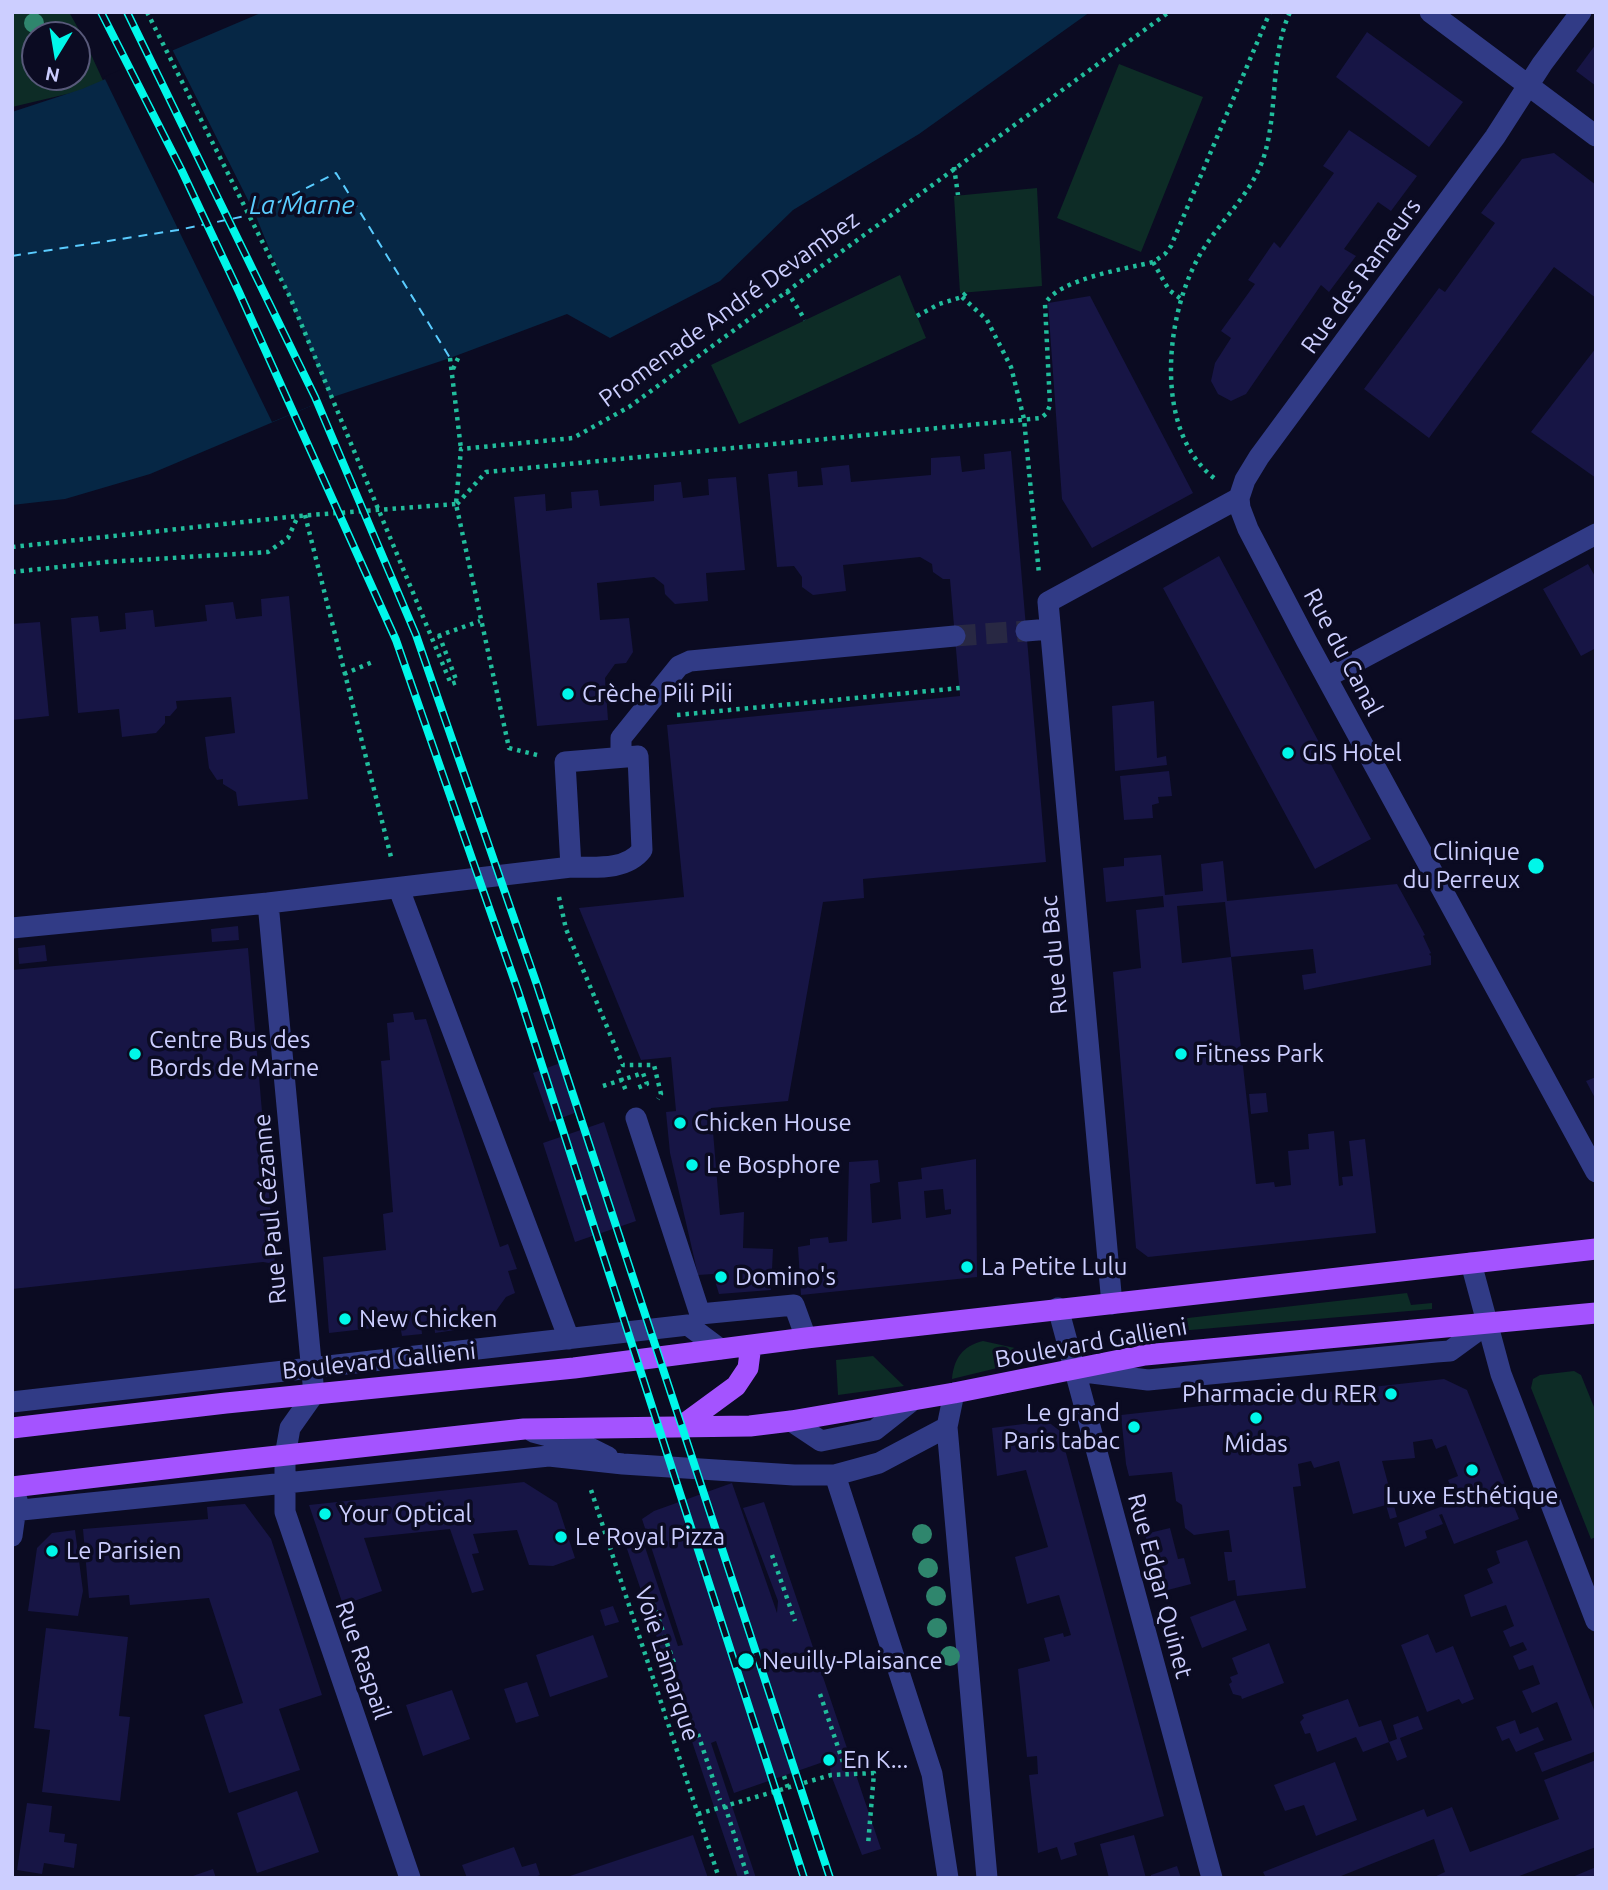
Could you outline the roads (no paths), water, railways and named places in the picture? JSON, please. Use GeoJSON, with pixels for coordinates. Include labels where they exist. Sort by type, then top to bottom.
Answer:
{"type":"FeatureCollection","features":[{"type":"Feature","properties":{"kind":"main road","name":"Boulevard Gallieni"},"geometry":{"type":"LineString","coordinates":[[12,1428],[574,1368],[1058,1308],[1596,1249]]}},
{"type":"Feature","properties":{"kind":"main road","name":"Boulevard Gallieni"},"geometry":{"type":"LineString","coordinates":[[16,1487],[524,1429],[750,1426],[954,1393],[1145,1355],[1596,1312]]}},
{"type":"Feature","properties":{"kind":"main road"},"geometry":{"type":"LineString","coordinates":[[680,1427],[736,1387],[748,1368],[751,1345]]}},
{"type":"Feature","properties":{"kind":"street"},"geometry":{"type":"LineString","coordinates":[[1430,12],[1596,136]]}},
{"type":"Feature","properties":{"kind":"street","name":"Rue des Rameurs"},"geometry":{"type":"LineString","coordinates":[[1239,498],[1245,480],[1259,457],[1487,148],[1581,12]]}},
{"type":"Feature","properties":{"kind":"street","name":"Rue du Bac"},"geometry":{"type":"LineString","coordinates":[[1112,1304],[1048,602],[1239,498]]}},
{"type":"Feature","properties":{"kind":"street","name":"Rue du Canal"},"geometry":{"type":"LineString","coordinates":[[1239,498],[1248,529],[1596,1172]]}},
{"type":"Feature","properties":{"kind":"street"},"geometry":{"type":"LineString","coordinates":[[1327,677],[1596,534]]}},
{"type":"Feature","properties":{"kind":"street"},"geometry":{"type":"LineString","coordinates":[[1026,631],[1051,629]]}},
{"type":"Feature","properties":{"kind":"street"},"geometry":{"type":"LineString","coordinates":[[621,757],[621,738],[679,666],[690,661],[955,636]]}},
{"type":"Feature","properties":{"kind":"street"},"geometry":{"type":"LineString","coordinates":[[12,928],[399,890],[562,868],[617,866],[637,856],[642,850],[638,756],[565,762],[562,868]]}},
{"type":"Feature","properties":{"kind":"street"},"geometry":{"type":"LineString","coordinates":[[399,890],[569,1339]]}},
{"type":"Feature","properties":{"kind":"street","name":"Rue Paul Cézanne"},"geometry":{"type":"LineString","coordinates":[[268,903],[314,1394]]}},
{"type":"Feature","properties":{"kind":"street"},"geometry":{"type":"LineString","coordinates":[[638,1124],[700,1314],[794,1305],[806,1338]]}},
{"type":"Feature","properties":{"kind":"street"},"geometry":{"type":"LineString","coordinates":[[1471,1264],[1511,1402],[1596,1621]]}},
{"type":"Feature","properties":{"kind":"street","name":"Rue Edgar Quinet"},"geometry":{"type":"LineString","coordinates":[[1058,1308],[1212,1878]]}},
{"type":"Feature","properties":{"kind":"street"},"geometry":{"type":"LineString","coordinates":[[12,1402],[688,1325],[720,1349]]}},
{"type":"Feature","properties":{"kind":"street"},"geometry":{"type":"LineString","coordinates":[[954,1393],[947,1427],[987,1878]]}},
{"type":"Feature","properties":{"kind":"street","name":"Rue Raspail"},"geometry":{"type":"LineString","coordinates":[[314,1394],[290,1428],[285,1456],[285,1512],[410,1878]]}},
{"type":"Feature","properties":{"kind":"street"},"geometry":{"type":"LineString","coordinates":[[14,1511],[549,1456],[623,1464],[793,1475],[835,1475],[879,1462],[947,1427]]}},
{"type":"Feature","properties":{"kind":"street"},"geometry":{"type":"LineString","coordinates":[[524,1429],[586,1446],[623,1464]]}},
{"type":"Feature","properties":{"kind":"street"},"geometry":{"type":"LineString","coordinates":[[835,1475],[932,1774],[948,1878]]}},
{"type":"Feature","properties":{"kind":"street"},"geometry":{"type":"LineString","coordinates":[[12,1536],[16,1487]]}},
{"type":"Feature","properties":{"kind":"water","name":"La Marne"},"geometry":{"type":"Polygon","coordinates":[[[263,12],[1090,12],[919,134],[793,210],[720,281],[610,338],[567,314],[450,358],[330,398],[150,474],[65,499],[12,505],[12,112],[76,91],[91,91],[91,85],[263,12]]]}},
{"type":"Feature","properties":{"kind":"tunnel"},"geometry":{"type":"LineString","coordinates":[[955,636],[1026,631]]}},
{"type":"Feature","properties":{"kind":"railway"},"geometry":{"type":"LineString","coordinates":[[101,12],[181,169],[239,292],[396,640],[518,991],[804,1878]]}},
{"type":"Feature","properties":{"kind":"railway"},"geometry":{"type":"LineString","coordinates":[[127,12],[315,397],[416,635],[537,985],[830,1878]]}},
{"type":"Feature","properties":{"kind":"place","name":"Crèche Pili Pili"},"geometry":{"type":"Point","coordinates":[568,694]}},
{"type":"Feature","properties":{"kind":"place","name":"GIS Hotel"},"geometry":{"type":"Point","coordinates":[1288,753]}},
{"type":"Feature","properties":{"kind":"place","name":"Clinique du Perreux"},"geometry":{"type":"Point","coordinates":[1536,866]}},
{"type":"Feature","properties":{"kind":"place","name":"Centre Bus des Bords de Marne"},"geometry":{"type":"Point","coordinates":[135,1054]}},
{"type":"Feature","properties":{"kind":"place","name":"Fitness Park"},"geometry":{"type":"Point","coordinates":[1181,1054]}},
{"type":"Feature","properties":{"kind":"place","name":"Chicken House"},"geometry":{"type":"Point","coordinates":[680,1123]}},
{"type":"Feature","properties":{"kind":"place","name":"Le Bosphore"},"geometry":{"type":"Point","coordinates":[692,1165]}},
{"type":"Feature","properties":{"kind":"place","name":"La Petite Lulu"},"geometry":{"type":"Point","coordinates":[967,1267]}},
{"type":"Feature","properties":{"kind":"place","name":"Domino's"},"geometry":{"type":"Point","coordinates":[721,1277]}},
{"type":"Feature","properties":{"kind":"place","name":"New Chicken"},"geometry":{"type":"Point","coordinates":[345,1319]}},
{"type":"Feature","properties":{"kind":"place","name":"Pharmacie du RER"},"geometry":{"type":"Point","coordinates":[1391,1394]}},
{"type":"Feature","properties":{"kind":"place","name":"Midas"},"geometry":{"type":"Point","coordinates":[1256,1418]}},
{"type":"Feature","properties":{"kind":"place","name":"Le grand Paris tabac"},"geometry":{"type":"Point","coordinates":[1134,1427]}},
{"type":"Feature","properties":{"kind":"place","name":"Luxe Esthétique"},"geometry":{"type":"Point","coordinates":[1472,1470]}},
{"type":"Feature","properties":{"kind":"place","name":"Your Optical"},"geometry":{"type":"Point","coordinates":[325,1514]}},
{"type":"Feature","properties":{"kind":"place","name":"Le Royal Pizza"},"geometry":{"type":"Point","coordinates":[561,1537]}},
{"type":"Feature","properties":{"kind":"place","name":"Le Parisien"},"geometry":{"type":"Point","coordinates":[52,1551]}},
{"type":"Feature","properties":{"kind":"place","name":"Neuilly-Plaisance"},"geometry":{"type":"Point","coordinates":[746,1661]}},
{"type":"Feature","properties":{"kind":"place","name":"En K..."},"geometry":{"type":"Point","coordinates":[829,1760]}}]}
